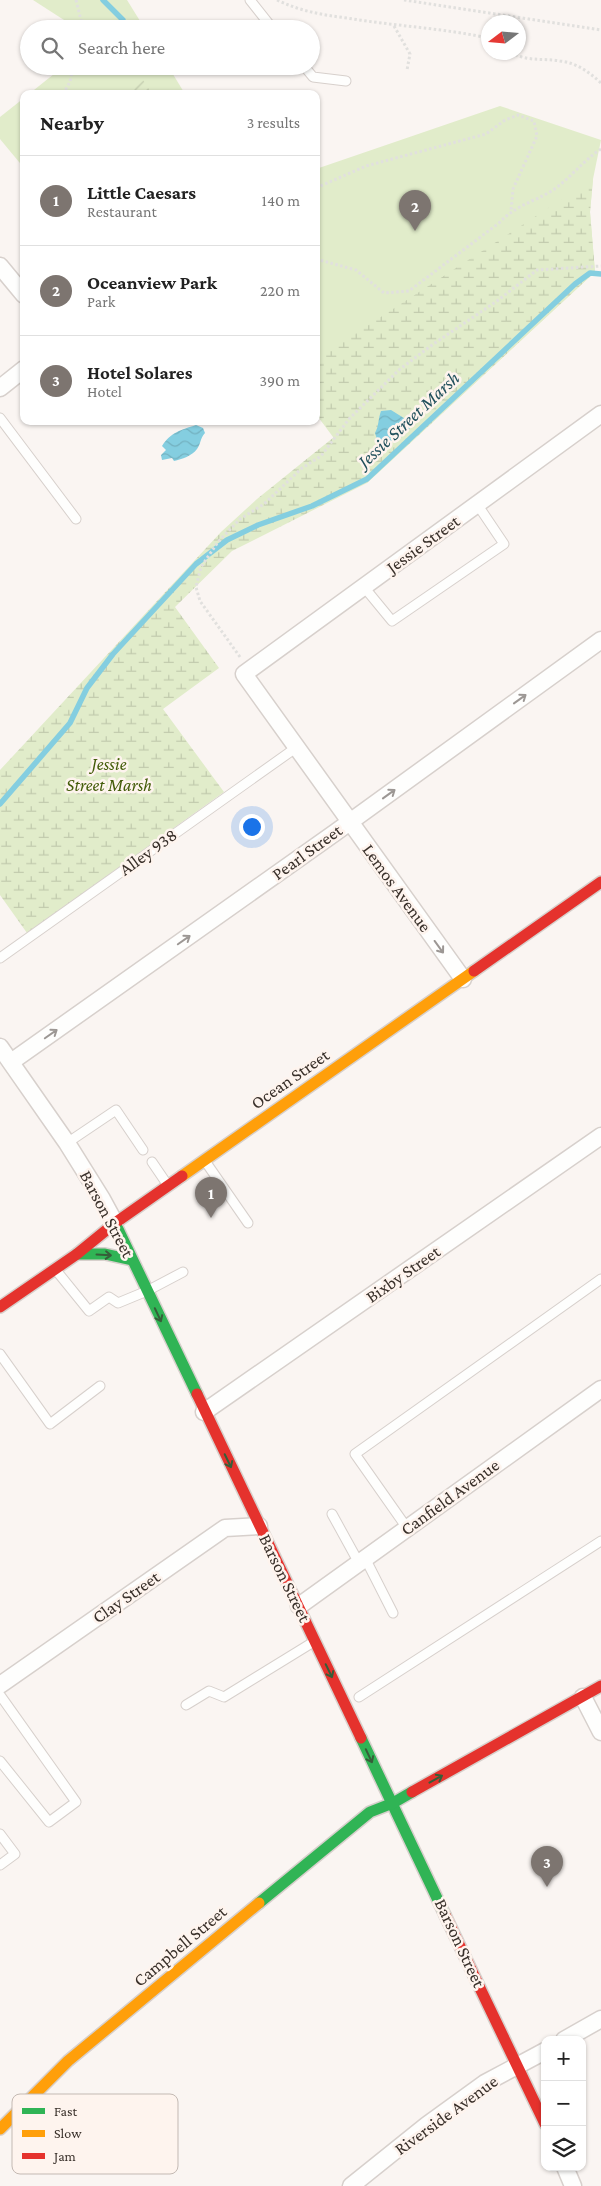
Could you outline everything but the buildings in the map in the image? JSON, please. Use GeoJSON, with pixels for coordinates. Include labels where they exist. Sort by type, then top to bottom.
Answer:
{"type":"FeatureCollection","features":[{"type":"Feature","properties":{"kind":"street"},"geometry":{"type":"LineString","coordinates":[[0,266],[20,290]]}},
{"type":"Feature","properties":{"kind":"street"},"geometry":{"type":"LineString","coordinates":[[0,388],[20,372]]}},
{"type":"Feature","properties":{"kind":"street","name":"Jessie Street"},"geometry":{"type":"LineString","coordinates":[[244,674],[601,414]]}},
{"type":"Feature","properties":{"kind":"street","name":"Pearl Street"},"geometry":{"type":"LineString","coordinates":[[12,1062],[601,640]]}},
{"type":"Feature","properties":{"kind":"street","name":"Lemos Avenue"},"geometry":{"type":"LineString","coordinates":[[244,674],[463,979]]}},
{"type":"Feature","properties":{"kind":"street","name":"Ocean Street"},"geometry":{"type":"LineString","coordinates":[[0,1307],[77,1254],[115,1223],[204,1160],[601,882]]}},
{"type":"Feature","properties":{"kind":"street","name":"Barson Street"},"geometry":{"type":"LineString","coordinates":[[0,1047],[67,1143],[105,1203],[541,2115]]}},
{"type":"Feature","properties":{"kind":"street","name":"Bixby Street"},"geometry":{"type":"LineString","coordinates":[[204,1412],[601,1136]]}},
{"type":"Feature","properties":{"kind":"street"},"geometry":{"type":"LineString","coordinates":[[77,1254],[105,1254],[132,1260]]}},
{"type":"Feature","properties":{"kind":"street","name":"Canfield Avenue"},"geometry":{"type":"LineString","coordinates":[[298,1606],[601,1389]]}},
{"type":"Feature","properties":{"kind":"street","name":"Clay Street"},"geometry":{"type":"LineString","coordinates":[[0,1685],[226,1528],[259,1526]]}},
{"type":"Feature","properties":{"kind":"street"},"geometry":{"type":"LineString","coordinates":[[393,1803],[601,1686]]}},
{"type":"Feature","properties":{"kind":"street"},"geometry":{"type":"LineString","coordinates":[[583,1697],[601,1732]]}},
{"type":"Feature","properties":{"kind":"street","name":"Campbell Street"},"geometry":{"type":"LineString","coordinates":[[35,2094],[75,2055],[370,1812],[393,1803]]}},
{"type":"Feature","properties":{"kind":"street"},"geometry":{"type":"LineString","coordinates":[[571,2036],[601,2019]]}},
{"type":"Feature","properties":{"kind":"street","name":"Riverside Avenue"},"geometry":{"type":"LineString","coordinates":[[351,2186],[427,2125],[485,2083],[541,2053]]}},
{"type":"Feature","properties":{"kind":"street","name":"Campbell Street"},"geometry":{"type":"LineString","coordinates":[[0,2129],[12,2117]]}},
{"type":"Feature","properties":{"kind":"street"},"geometry":{"type":"LineString","coordinates":[[567,2171],[573,2186]]}},
{"type":"Feature","properties":{"kind":"lane"},"geometry":{"type":"LineString","coordinates":[[250,0],[266,20]]}},
{"type":"Feature","properties":{"kind":"lane"},"geometry":{"type":"LineString","coordinates":[[311,75],[313,77],[346,81]]}},
{"type":"Feature","properties":{"kind":"lane"},"geometry":{"type":"LineString","coordinates":[[0,418],[76,519]]}},
{"type":"Feature","properties":{"kind":"lane"},"geometry":{"type":"LineString","coordinates":[[364,587],[392,621],[504,544],[477,504]]}},
{"type":"Feature","properties":{"kind":"lane","name":"Alley 938"},"geometry":{"type":"LineString","coordinates":[[0,958],[297,747]]}},
{"type":"Feature","properties":{"kind":"lane"},"geometry":{"type":"LineString","coordinates":[[67,1143],[116,1110],[143,1150]]}},
{"type":"Feature","properties":{"kind":"lane"},"geometry":{"type":"LineString","coordinates":[[204,1160],[248,1224]]}},
{"type":"Feature","properties":{"kind":"lane"},"geometry":{"type":"LineString","coordinates":[[152,1162],[168,1186]]}},
{"type":"Feature","properties":{"kind":"lane"},"geometry":{"type":"LineString","coordinates":[[54,1269],[88,1311],[109,1298],[118,1303],[147,1291],[183,1272]]}},
{"type":"Feature","properties":{"kind":"lane"},"geometry":{"type":"LineString","coordinates":[[406,1528],[355,1454],[601,1279]]}},
{"type":"Feature","properties":{"kind":"lane"},"geometry":{"type":"LineString","coordinates":[[0,1354],[50,1424],[100,1386]]}},
{"type":"Feature","properties":{"kind":"lane"},"geometry":{"type":"LineString","coordinates":[[332,1514],[393,1613]]}},
{"type":"Feature","properties":{"kind":"lane"},"geometry":{"type":"LineString","coordinates":[[359,1696],[601,1541]]}},
{"type":"Feature","properties":{"kind":"lane"},"geometry":{"type":"LineString","coordinates":[[186,1706],[209,1691],[224,1697],[315,1641]]}},
{"type":"Feature","properties":{"kind":"lane"},"geometry":{"type":"LineString","coordinates":[[0,1695],[76,1802],[49,1822],[0,1761]]}},
{"type":"Feature","properties":{"kind":"lane"},"geometry":{"type":"LineString","coordinates":[[0,1834],[15,1854],[0,1865]]}},
{"type":"Feature","properties":{"kind":"path"},"geometry":{"type":"LineString","coordinates":[[76,0],[81,20]]}},
{"type":"Feature","properties":{"kind":"path"},"geometry":{"type":"LineString","coordinates":[[277,0],[305,12],[394,26],[481,37]]}},
{"type":"Feature","properties":{"kind":"path"},"geometry":{"type":"LineString","coordinates":[[404,0],[601,30]]}},
{"type":"Feature","properties":{"kind":"path"},"geometry":{"type":"LineString","coordinates":[[394,26],[410,54],[407,70]]}},
{"type":"Feature","properties":{"kind":"path"},"geometry":{"type":"LineString","coordinates":[[526,58],[562,61],[584,68],[601,82]]}},
{"type":"Feature","properties":{"kind":"path"},"geometry":{"type":"LineString","coordinates":[[65,90],[72,75]]}},
{"type":"Feature","properties":{"kind":"path"},"geometry":{"type":"LineString","coordinates":[[320,186],[366,166],[486,134],[505,120],[518,115],[534,121],[537,136],[514,189],[511,211]]}},
{"type":"Feature","properties":{"kind":"path"},"geometry":{"type":"LineString","coordinates":[[320,260],[356,270],[384,293],[409,291],[499,223],[511,211],[554,189],[590,156],[601,149]]}},
{"type":"Feature","properties":{"kind":"path"},"geometry":{"type":"LineString","coordinates":[[244,674],[241,657],[200,601],[196,587],[201,567],[218,542],[240,519],[264,504],[302,468],[320,456],[349,419],[400,368],[497,301],[536,270],[601,266]]}},
{"type":"Feature","properties":{"kind":"green space"},"geometry":{"type":"Polygon","coordinates":[[[33,0],[127,0],[139,20],[64,20],[33,0]]]}},
{"type":"Feature","properties":{"kind":"green space"},"geometry":{"type":"Polygon","coordinates":[[[53,75],[173,75],[183,90],[34,90],[53,75]]]}},
{"type":"Feature","properties":{"kind":"green space"},"geometry":{"type":"Polygon","coordinates":[[[143,80],[149,90],[134,90],[143,80]]]}},
{"type":"Feature","properties":{"kind":"green space"},"geometry":{"type":"Polygon","coordinates":[[[20,101],[20,163],[0,139],[0,117],[20,101]]]}},
{"type":"Feature","properties":{"kind":"green space"},"geometry":{"type":"Polygon","coordinates":[[[500,106],[601,140],[593,179],[590,212],[595,272],[367,483],[320,419],[320,168],[500,106]]]}},
{"type":"Feature","properties":{"kind":"green space"},"geometry":{"type":"Polygon","coordinates":[[[593,179],[590,212],[595,272],[367,483],[232,551],[175,607],[219,668],[163,709],[224,792],[27,933],[0,895],[0,770],[221,532],[257,499],[334,437],[320,419],[320,356],[593,179]]]}},
{"type":"Feature","properties":{"kind":"water"},"geometry":{"type":"Polygon","coordinates":[[[391,410],[407,420],[410,428],[396,440],[378,442],[375,433],[381,411],[391,410]]]}},
{"type":"Feature","properties":{"kind":"water"},"geometry":{"type":"Polygon","coordinates":[[[196,425],[203,428],[205,433],[195,451],[187,457],[174,461],[172,458],[162,460],[161,455],[166,450],[162,446],[169,438],[177,432],[196,425]]]}},
{"type":"Feature","properties":{"kind":"waterway"},"geometry":{"type":"LineString","coordinates":[[103,0],[123,20]]}},
{"type":"Feature","properties":{"kind":"waterway","name":"Jessie Street Marsh"},"geometry":{"type":"LineString","coordinates":[[0,804],[70,723],[87,688],[113,654],[196,564],[227,540],[258,525],[312,506],[367,479],[575,284],[590,273],[601,274]]}},
{"type":"Feature","properties":{"kind":"traffic: fast"},"geometry":{"type":"LineString","coordinates":[[115,1223],[197,1394]]}},
{"type":"Feature","properties":{"kind":"traffic: fast"},"geometry":{"type":"LineString","coordinates":[[77,1254],[105,1254],[132,1260]]}},
{"type":"Feature","properties":{"kind":"traffic: fast"},"geometry":{"type":"LineString","coordinates":[[361,1738],[445,1915]]}},
{"type":"Feature","properties":{"kind":"traffic: fast"},"geometry":{"type":"LineString","coordinates":[[259,1903],[370,1812],[393,1803],[412,1792]]}},
{"type":"Feature","properties":{"kind":"traffic: slow"},"geometry":{"type":"LineString","coordinates":[[182,1176],[474,971]]}},
{"type":"Feature","properties":{"kind":"traffic: slow"},"geometry":{"type":"LineString","coordinates":[[35,2094],[68,2061],[259,1903]]}},
{"type":"Feature","properties":{"kind":"traffic: slow"},"geometry":{"type":"LineString","coordinates":[[0,2129],[12,2117]]}},
{"type":"Feature","properties":{"kind":"traffic: jam"},"geometry":{"type":"LineString","coordinates":[[474,971],[601,882]]}},
{"type":"Feature","properties":{"kind":"traffic: jam"},"geometry":{"type":"LineString","coordinates":[[0,1307],[77,1254],[115,1223],[182,1176]]}},
{"type":"Feature","properties":{"kind":"traffic: jam"},"geometry":{"type":"LineString","coordinates":[[197,1394],[361,1738]]}},
{"type":"Feature","properties":{"kind":"traffic: jam"},"geometry":{"type":"LineString","coordinates":[[412,1792],[601,1686]]}},
{"type":"Feature","properties":{"kind":"traffic: jam"},"geometry":{"type":"LineString","coordinates":[[445,1915],[541,2116]]}},
{"type":"Feature","properties":{"kind":"place","name":"Oceanview Park"},"geometry":{"type":"Point","coordinates":[415,231]}},
{"type":"Feature","properties":{"kind":"place","name":"Little Caesars"},"geometry":{"type":"Point","coordinates":[211,1218]}},
{"type":"Feature","properties":{"kind":"place","name":"Hotel Solares"},"geometry":{"type":"Point","coordinates":[547,1887]}}]}
